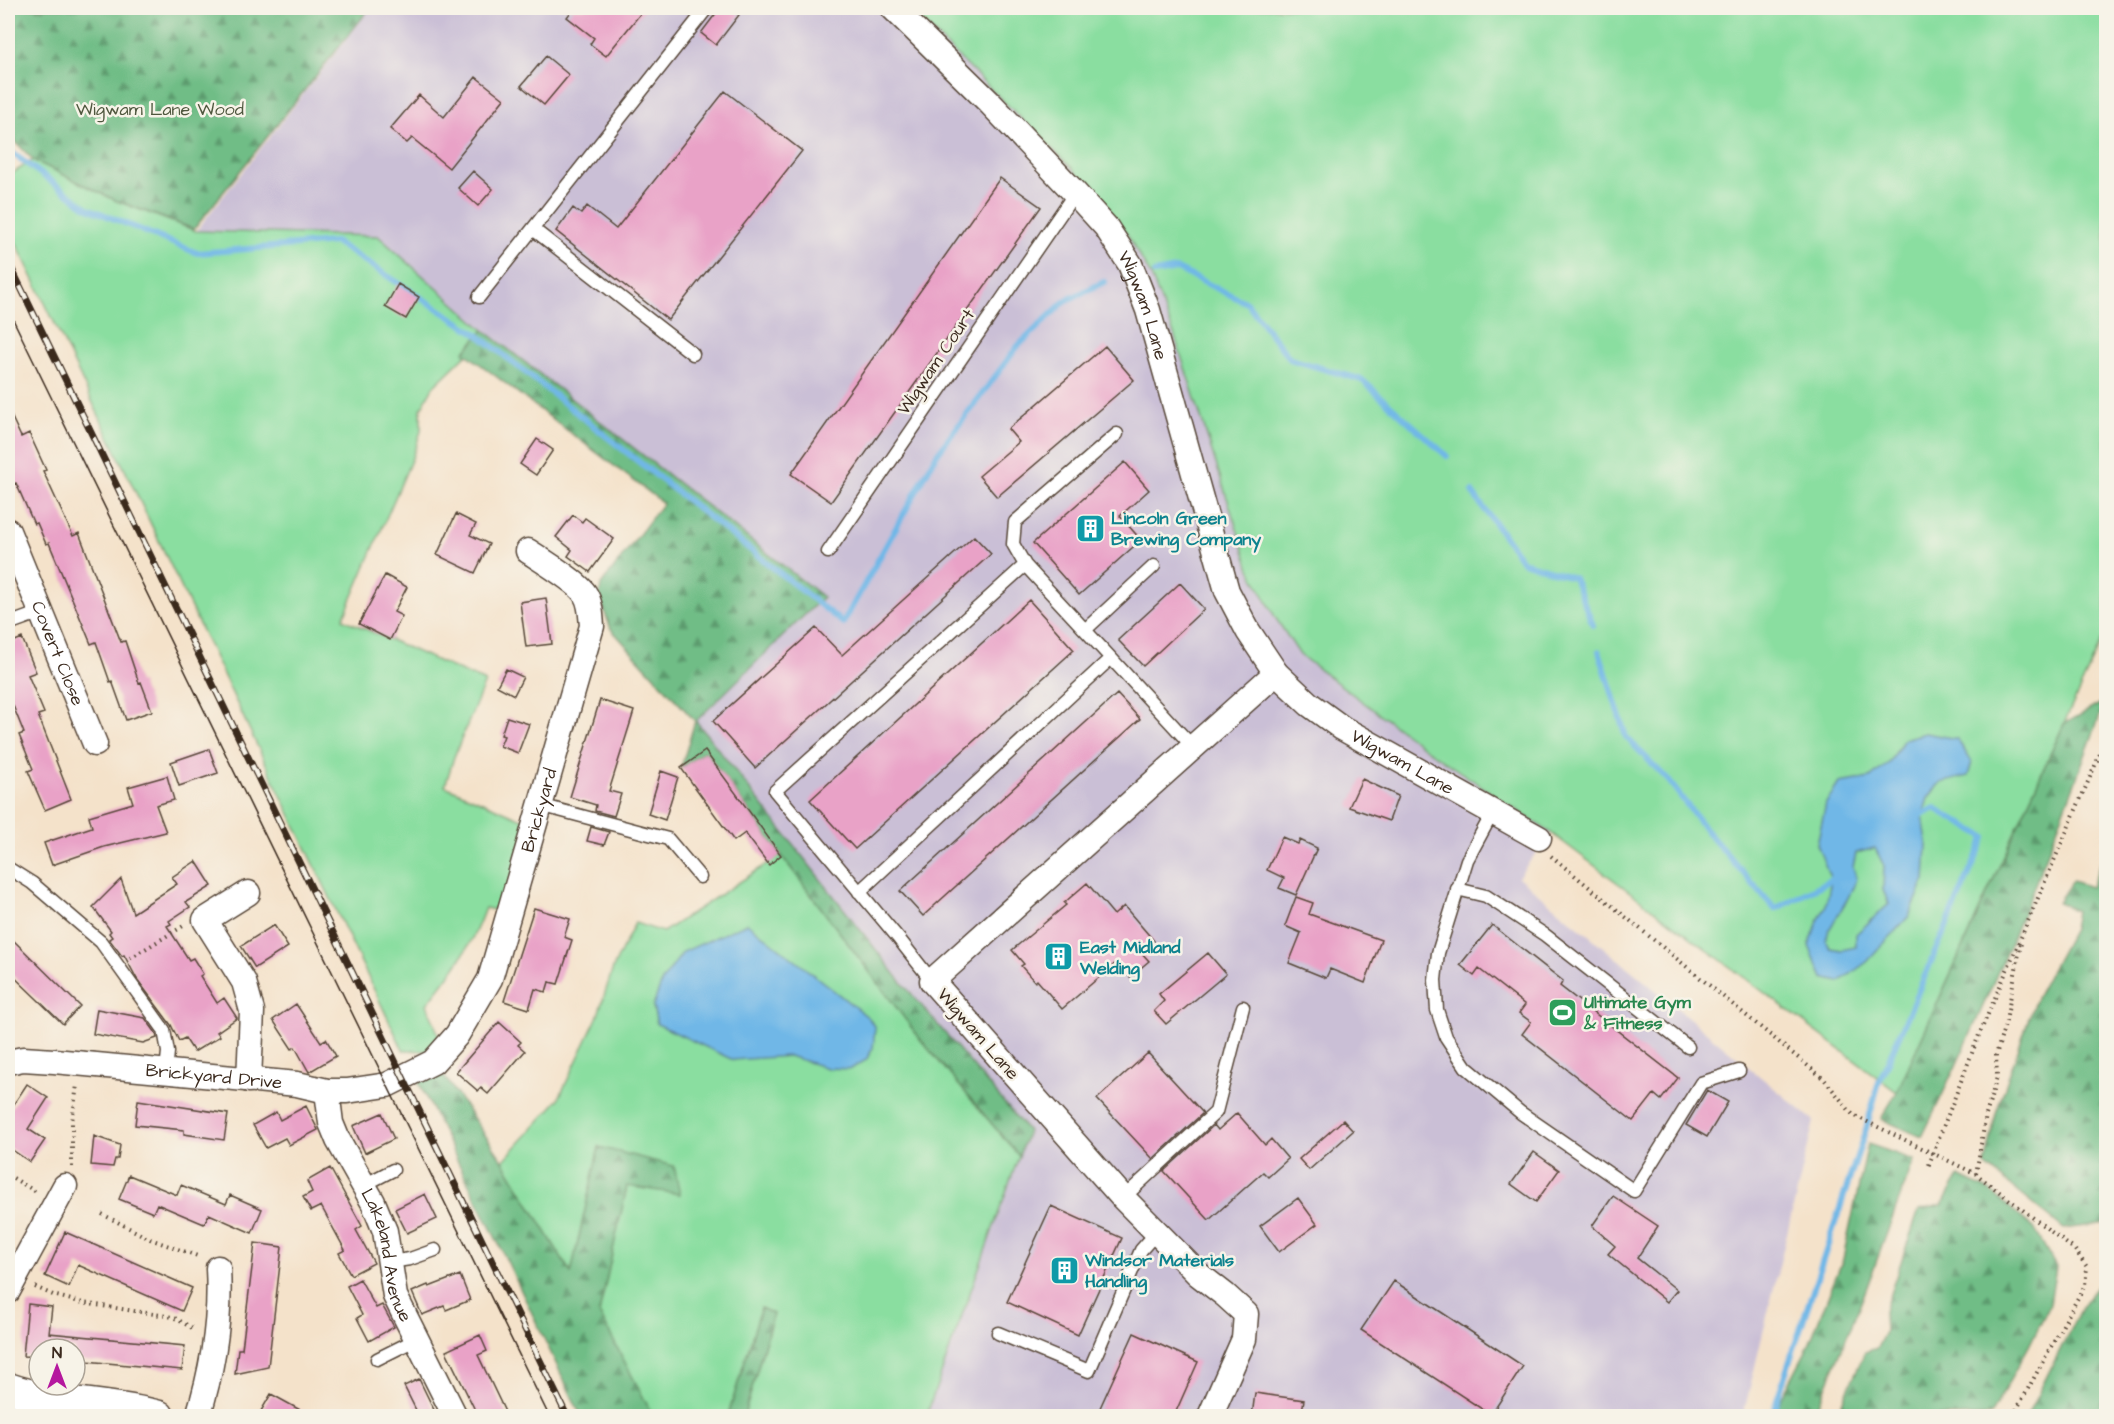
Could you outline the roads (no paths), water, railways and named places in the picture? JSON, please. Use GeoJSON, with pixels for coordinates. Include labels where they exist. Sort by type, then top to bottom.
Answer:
{"type":"FeatureCollection","features":[{"type":"Feature","properties":{"kind":"street","name":"Wigwam Lane"},"geometry":{"type":"LineString","coordinates":[[893,8],[989,102],[1075,193],[1106,227],[1130,264],[1148,310],[1227,591],[1248,631],[1276,672],[1309,704],[1342,728],[1539,838]]}},
{"type":"Feature","properties":{"kind":"street","name":"Covert Close"},"geometry":{"type":"LineString","coordinates":[[8,531],[95,744]]}},
{"type":"Feature","properties":{"kind":"street","name":"Brickyard"},"geometry":{"type":"LineString","coordinates":[[416,1072],[433,1062],[458,1035],[490,979],[592,626],[585,593],[528,551]]}},
{"type":"Feature","properties":{"kind":"street","name":"Wigwam Lane"},"geometry":{"type":"LineString","coordinates":[[1209,1416],[1244,1339],[1246,1314],[1198,1274],[1123,1198],[932,981],[1276,672]]}},
{"type":"Feature","properties":{"kind":"street"},"geometry":{"type":"LineString","coordinates":[[248,893],[205,920],[244,982],[252,1011],[249,1080]]}},
{"type":"Feature","properties":{"kind":"street","name":"Brickyard Drive"},"geometry":{"type":"LineString","coordinates":[[8,1062],[23,1059],[80,1063],[297,1084],[327,1091],[347,1091],[387,1085],[416,1072]]}},
{"type":"Feature","properties":{"kind":"street","name":"Lakeland Avenue"},"geometry":{"type":"LineString","coordinates":[[327,1091],[334,1132],[373,1202],[385,1231],[395,1296],[455,1416]]}},
{"type":"Feature","properties":{"kind":"street"},"geometry":{"type":"LineString","coordinates":[[11,1282],[65,1186]]}},
{"type":"Feature","properties":{"kind":"street"},"geometry":{"type":"LineString","coordinates":[[198,1416],[210,1376],[216,1340],[218,1268]]}},
{"type":"Feature","properties":{"kind":"street"},"geometry":{"type":"LineString","coordinates":[[8,1388],[43,1398],[159,1416]]}},
{"type":"Feature","properties":{"kind":"lane"},"geometry":{"type":"LineString","coordinates":[[479,297],[706,8]]}},
{"type":"Feature","properties":{"kind":"lane","name":"Wigwam Court"},"geometry":{"type":"LineString","coordinates":[[828,552],[1075,193]]}},
{"type":"Feature","properties":{"kind":"lane"},"geometry":{"type":"LineString","coordinates":[[533,229],[693,354]]}},
{"type":"Feature","properties":{"kind":"lane"},"geometry":{"type":"LineString","coordinates":[[1117,434],[1015,522],[1013,544],[1024,565],[1193,747]]}},
{"type":"Feature","properties":{"kind":"lane"},"geometry":{"type":"LineString","coordinates":[[932,981],[775,791],[1024,565]]}},
{"type":"Feature","properties":{"kind":"lane"},"geometry":{"type":"LineString","coordinates":[[1085,630],[1154,566]]}},
{"type":"Feature","properties":{"kind":"lane"},"geometry":{"type":"LineString","coordinates":[[8,624],[41,612]]}},
{"type":"Feature","properties":{"kind":"lane"},"geometry":{"type":"LineString","coordinates":[[860,892],[1111,658]]}},
{"type":"Feature","properties":{"kind":"lane"},"geometry":{"type":"LineString","coordinates":[[540,805],[668,839],[700,877]]}},
{"type":"Feature","properties":{"kind":"lane"},"geometry":{"type":"LineString","coordinates":[[1493,812],[1467,860],[1438,954],[1437,1010],[1446,1037],[1466,1067],[1503,1098],[1634,1191],[1701,1083],[1738,1071]]}},
{"type":"Feature","properties":{"kind":"lane"},"geometry":{"type":"LineString","coordinates":[[8,868],[32,883],[101,942],[164,1030],[168,1052],[166,1071]]}},
{"type":"Feature","properties":{"kind":"lane"},"geometry":{"type":"LineString","coordinates":[[1458,889],[1486,896],[1545,934],[1688,1047]]}},
{"type":"Feature","properties":{"kind":"lane"},"geometry":{"type":"LineString","coordinates":[[1123,1198],[1216,1112],[1243,1007]]}},
{"type":"Feature","properties":{"kind":"lane"},"geometry":{"type":"LineString","coordinates":[[364,1185],[393,1170]]}},
{"type":"Feature","properties":{"kind":"lane"},"geometry":{"type":"LineString","coordinates":[[998,1333],[1089,1371],[1141,1250],[1157,1232]]}},
{"type":"Feature","properties":{"kind":"lane"},"geometry":{"type":"LineString","coordinates":[[390,1262],[410,1259],[435,1250]]}},
{"type":"Feature","properties":{"kind":"lane"},"geometry":{"type":"LineString","coordinates":[[377,1359],[417,1339]]}},
{"type":"Feature","properties":{"kind":"water"},"geometry":{"type":"Polygon","coordinates":[[[1925,733],[1957,739],[1972,762],[1968,776],[1940,783],[1928,798],[1923,815],[1927,844],[1925,880],[1909,916],[1867,962],[1839,982],[1823,978],[1809,946],[1826,905],[1831,880],[1817,844],[1826,803],[1839,783],[1870,778],[1890,762],[1904,739],[1925,733]],[[1875,848],[1856,853],[1853,867],[1857,879],[1829,930],[1826,940],[1830,948],[1842,950],[1856,947],[1856,934],[1889,904],[1883,890],[1884,866],[1875,848]]]}},
{"type":"Feature","properties":{"kind":"water"},"geometry":{"type":"Polygon","coordinates":[[[747,923],[869,1018],[875,1028],[873,1048],[866,1060],[851,1069],[827,1068],[789,1056],[733,1060],[657,1024],[653,1006],[662,981],[683,952],[747,923]]]}},
{"type":"Feature","properties":{"kind":"waterway"},"geometry":{"type":"LineString","coordinates":[[8,150],[88,208],[197,253],[335,242],[477,334],[843,623],[937,454],[1018,346],[1065,301],[1104,282]]}},
{"type":"Feature","properties":{"kind":"waterway"},"geometry":{"type":"LineString","coordinates":[[1154,273],[1177,269],[1247,303],[1290,359],[1362,380],[1447,456]]}},
{"type":"Feature","properties":{"kind":"waterway"},"geometry":{"type":"LineString","coordinates":[[1472,492],[1523,562],[1574,578],[1593,625]]}},
{"type":"Feature","properties":{"kind":"waterway"},"geometry":{"type":"LineString","coordinates":[[1599,651],[1626,737],[1669,781],[1708,833],[1775,909],[1831,880],[1835,873]]}},
{"type":"Feature","properties":{"kind":"waterway"},"geometry":{"type":"LineString","coordinates":[[1775,1416],[1772,1415],[1866,1129],[1879,1082],[1985,837],[1935,808],[1916,818]]}},
{"type":"Feature","properties":{"kind":"tram line"},"geometry":{"type":"LineString","coordinates":[[8,309],[549,1416]]}},
{"type":"Feature","properties":{"kind":"railway"},"geometry":{"type":"LineString","coordinates":[[8,261],[567,1416]]}},
{"type":"Feature","properties":{"kind":"place","name":"Lincoln Green Brewing Company"},"geometry":{"type":"Point","coordinates":[1090,528]}},
{"type":"Feature","properties":{"kind":"place","name":"East Midland Welding"},"geometry":{"type":"Point","coordinates":[1059,957]}},
{"type":"Feature","properties":{"kind":"place","name":"Ultimate Gym & Fitness"},"geometry":{"type":"Point","coordinates":[1563,1012]}},
{"type":"Feature","properties":{"kind":"place","name":"Windsor Materials Handling"},"geometry":{"type":"Point","coordinates":[1064,1270]}},
{"type":"Feature","properties":{"kind":"park label","name":"Wigwam Lane Wood"},"geometry":{"type":"Point","coordinates":[160,109]}}]}
